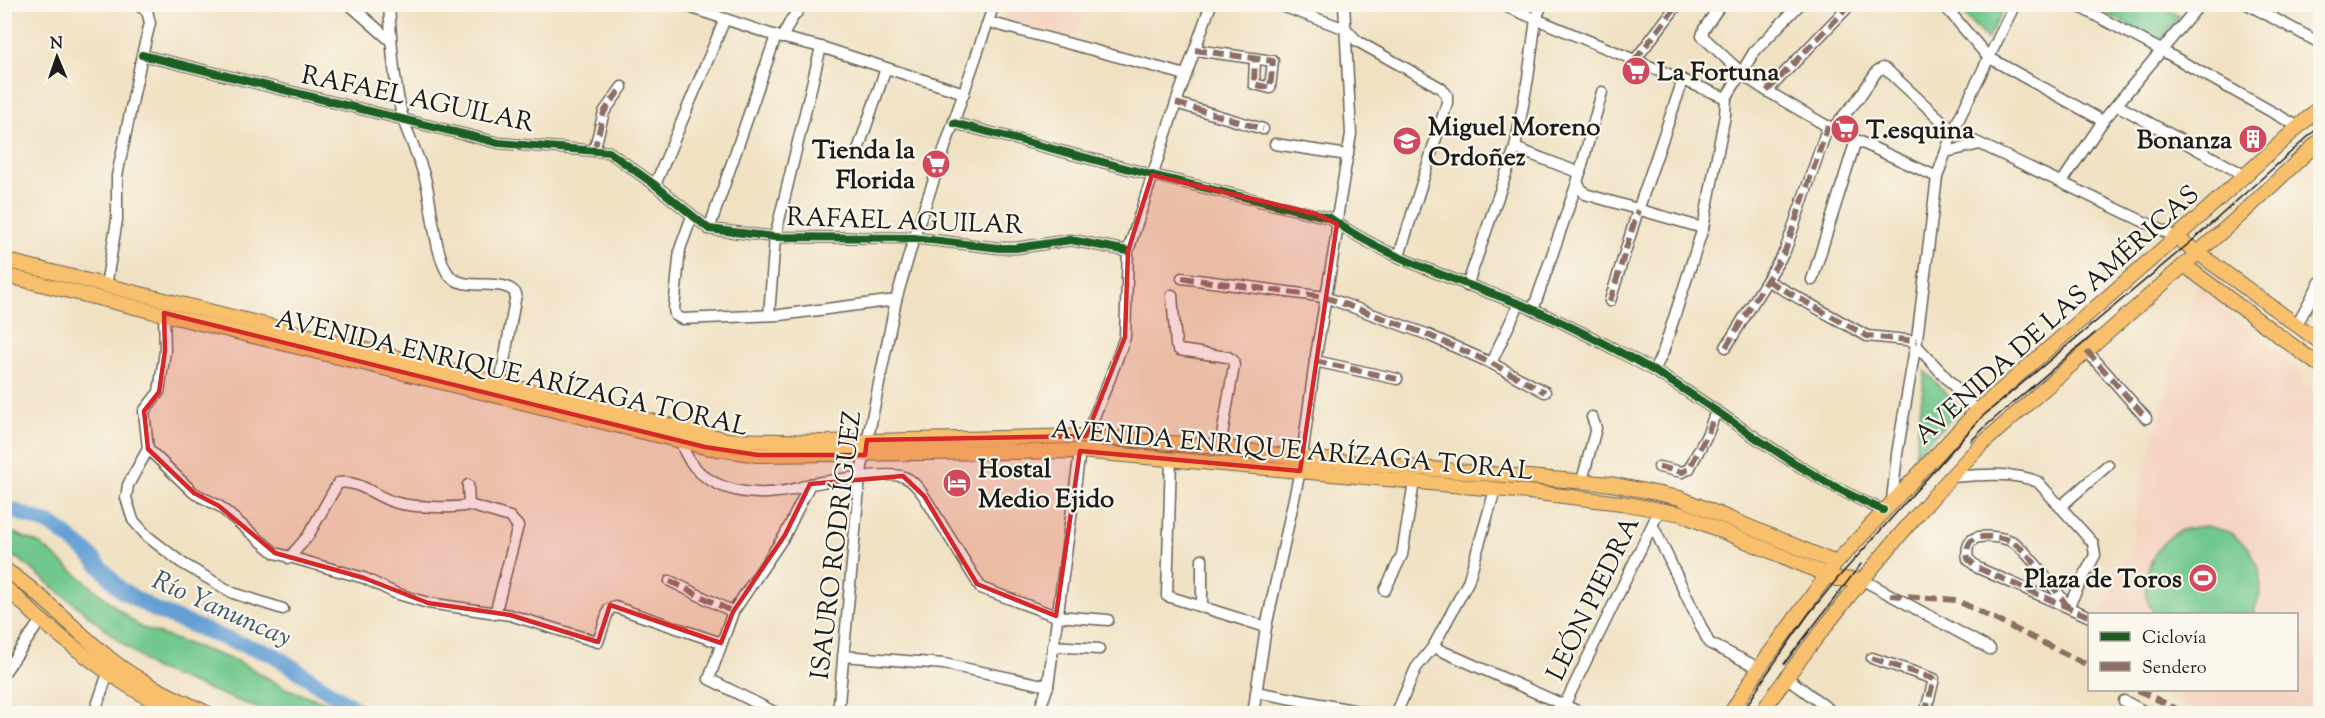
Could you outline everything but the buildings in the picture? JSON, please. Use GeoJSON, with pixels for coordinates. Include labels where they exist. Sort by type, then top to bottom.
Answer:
{"type":"FeatureCollection","features":[{"type":"Feature","properties":{"kind":"main road","name":"AVENIDA DE LAS AMÉRICAS"},"geometry":{"type":"LineString","coordinates":[[1730,714],[1759,668],[1836,563],[1887,505],[1977,411],[2320,107]]}},
{"type":"Feature","properties":{"kind":"main road","name":"AVENIDA DE LAS AMÉRICAS"},"geometry":{"type":"LineString","coordinates":[[1761,714],[1785,676],[1863,580],[1967,459],[2184,266],[2320,140]]}},
{"type":"Feature","properties":{"kind":"main road"},"geometry":{"type":"LineString","coordinates":[[2176,237],[2320,342]]}},
{"type":"Feature","properties":{"kind":"main road","name":"AVENIDA ENRIQUE ARÍZAGA TORAL"},"geometry":{"type":"LineString","coordinates":[[4,260],[728,440],[788,442],[1086,436],[1220,447],[1301,465],[1414,482],[1621,503],[1681,514],[1828,575],[1848,580],[1863,580]]}},
{"type":"Feature","properties":{"kind":"main road"},"geometry":{"type":"LineString","coordinates":[[2184,266],[2320,366]]}},
{"type":"Feature","properties":{"kind":"main road","name":"AVENIDA ENRIQUE ARÍZAGA TORAL"},"geometry":{"type":"LineString","coordinates":[[4,275],[681,442],[758,455],[1080,451],[1582,481],[1642,489],[1680,498],[1836,563]]}},
{"type":"Feature","properties":{"kind":"main road"},"geometry":{"type":"LineString","coordinates":[[4,569],[27,583],[47,604],[114,661],[150,686],[210,714]]}},
{"type":"Feature","properties":{"kind":"main road"},"geometry":{"type":"LineString","coordinates":[[4,587],[41,620],[108,673],[144,697],[178,714]]}},
{"type":"Feature","properties":{"kind":"street"},"geometry":{"type":"LineString","coordinates":[[106,286],[117,220],[117,176],[150,23],[147,11],[136,4]]}},
{"type":"Feature","properties":{"kind":"street"},"geometry":{"type":"LineString","coordinates":[[350,4],[391,41]]}},
{"type":"Feature","properties":{"kind":"street"},"geometry":{"type":"LineString","coordinates":[[389,4],[391,41],[404,120],[425,181],[441,257],[448,274],[456,282],[508,288],[516,294],[500,384]]}},
{"type":"Feature","properties":{"kind":"street"},"geometry":{"type":"LineString","coordinates":[[680,4],[779,37],[820,47],[964,93]]}},
{"type":"Feature","properties":{"kind":"street"},"geometry":{"type":"LineString","coordinates":[[709,230],[779,37],[803,4]]}},
{"type":"Feature","properties":{"kind":"street","name":"ISAURO RODRÍGUEZ"},"geometry":{"type":"LineString","coordinates":[[838,714],[860,477],[896,300],[914,238],[994,4]]}},
{"type":"Feature","properties":{"kind":"street"},"geometry":{"type":"LineString","coordinates":[[1086,436],[1125,337],[1128,252],[1211,4]]}},
{"type":"Feature","properties":{"kind":"street"},"geometry":{"type":"LineString","coordinates":[[1276,4],[1346,29],[1357,40],[1442,88],[1447,95],[1448,103],[1399,256]]}},
{"type":"Feature","properties":{"kind":"street"},"geometry":{"type":"LineString","coordinates":[[1253,714],[1266,627],[1301,465],[1351,134],[1344,4]]}},
{"type":"Feature","properties":{"kind":"street"},"geometry":{"type":"LineString","coordinates":[[1500,4],[1726,98]]}},
{"type":"Feature","properties":{"kind":"street"},"geometry":{"type":"LineString","coordinates":[[1467,286],[1515,148],[1536,19],[1542,4]]}},
{"type":"Feature","properties":{"kind":"street"},"geometry":{"type":"LineString","coordinates":[[1635,60],[1678,4]]}},
{"type":"Feature","properties":{"kind":"street"},"geometry":{"type":"LineString","coordinates":[[1721,4],[1704,29],[1702,36],[1742,74],[1830,127],[1937,177]]}},
{"type":"Feature","properties":{"kind":"street"},"geometry":{"type":"LineString","coordinates":[[1654,371],[1663,352],[1703,228],[1725,115],[1726,98],[1754,52],[1800,4]]}},
{"type":"Feature","properties":{"kind":"street"},"geometry":{"type":"LineString","coordinates":[[1943,4],[1988,57],[2103,121]]}},
{"type":"Feature","properties":{"kind":"street"},"geometry":{"type":"LineString","coordinates":[[954,123],[1152,175],[1330,218],[1351,233],[1399,256],[1467,286],[1533,310],[1616,350],[1654,371],[1758,440],[1848,494],[1887,505],[1916,343],[1937,177],[1953,131],[2015,4]]}},
{"type":"Feature","properties":{"kind":"street"},"geometry":{"type":"LineString","coordinates":[[2074,4],[2299,127]]}},
{"type":"Feature","properties":{"kind":"street"},"geometry":{"type":"LineString","coordinates":[[2062,182],[2103,121],[2200,4]]}},
{"type":"Feature","properties":{"kind":"street"},"geometry":{"type":"LineString","coordinates":[[2247,4],[2320,43]]}},
{"type":"Feature","properties":{"kind":"street"},"geometry":{"type":"LineString","coordinates":[[1767,91],[1849,6]]}},
{"type":"Feature","properties":{"kind":"street"},"geometry":{"type":"LineString","coordinates":[[655,185],[725,19]]}},
{"type":"Feature","properties":{"kind":"street"},"geometry":{"type":"LineString","coordinates":[[988,22],[1186,75]]}},
{"type":"Feature","properties":{"kind":"street"},"geometry":{"type":"LineString","coordinates":[[769,315],[775,237],[820,47]]}},
{"type":"Feature","properties":{"kind":"street"},"geometry":{"type":"LineString","coordinates":[[1195,50],[1255,58]]}},
{"type":"Feature","properties":{"kind":"street","name":"RAFAEL AGUILAR"},"geometry":{"type":"LineString","coordinates":[[142,55],[499,143],[609,152],[655,185],[709,230],[775,237],[914,238],[1016,249],[1071,240],[1128,252]]}},
{"type":"Feature","properties":{"kind":"street"},"geometry":{"type":"LineString","coordinates":[[857,153],[886,68]]}},
{"type":"Feature","properties":{"kind":"street"},"geometry":{"type":"LineString","coordinates":[[1726,347],[1785,251],[1830,127],[1858,99],[1876,71],[1883,68],[1953,131],[2176,237]]}},
{"type":"Feature","properties":{"kind":"street"},"geometry":{"type":"LineString","coordinates":[[1611,302],[1638,210],[1683,80]]}},
{"type":"Feature","properties":{"kind":"street"},"geometry":{"type":"LineString","coordinates":[[594,151],[604,112],[622,87]]}},
{"type":"Feature","properties":{"kind":"street"},"geometry":{"type":"LineString","coordinates":[[1533,310],[1579,178],[1602,92]]}},
{"type":"Feature","properties":{"kind":"street"},"geometry":{"type":"LineString","coordinates":[[1176,103],[1263,129]]}},
{"type":"Feature","properties":{"kind":"street"},"geometry":{"type":"LineString","coordinates":[[2117,105],[2244,175]]}},
{"type":"Feature","properties":{"kind":"street"},"geometry":{"type":"LineString","coordinates":[[1812,280],[1856,140]]}},
{"type":"Feature","properties":{"kind":"street"},"geometry":{"type":"LineString","coordinates":[[1275,144],[1348,155]]}},
{"type":"Feature","properties":{"kind":"street"},"geometry":{"type":"LineString","coordinates":[[1946,152],[1980,144]]}},
{"type":"Feature","properties":{"kind":"street"},"geometry":{"type":"LineString","coordinates":[[1515,148],[1579,178],[1585,194],[1703,228]]}},
{"type":"Feature","properties":{"kind":"street"},"geometry":{"type":"LineString","coordinates":[[692,216],[681,249],[674,309],[675,315],[682,320],[769,315],[896,300]]}},
{"type":"Feature","properties":{"kind":"street"},"geometry":{"type":"LineString","coordinates":[[1182,278],[1325,297],[1426,334],[1491,363],[1545,392]]}},
{"type":"Feature","properties":{"kind":"street"},"geometry":{"type":"LineString","coordinates":[[1768,281],[1867,336],[1916,343],[1977,411]]}},
{"type":"Feature","properties":{"kind":"street"},"geometry":{"type":"LineString","coordinates":[[2296,326],[2320,282]]}},
{"type":"Feature","properties":{"kind":"street"},"geometry":{"type":"LineString","coordinates":[[1172,294],[1176,345],[1179,350],[1228,357],[1233,360],[1234,366],[1220,447]]}},
{"type":"Feature","properties":{"kind":"street"},"geometry":{"type":"LineString","coordinates":[[1491,363],[1519,304]]}},
{"type":"Feature","properties":{"kind":"street"},"geometry":{"type":"LineString","coordinates":[[164,313],[165,351],[159,392],[144,411],[148,449],[128,485],[126,498],[133,520],[147,536],[182,563],[233,593],[283,609]]}},
{"type":"Feature","properties":{"kind":"street"},"geometry":{"type":"LineString","coordinates":[[2087,351],[2146,418]]}},
{"type":"Feature","properties":{"kind":"street"},"geometry":{"type":"LineString","coordinates":[[1315,361],[1397,379]]}},
{"type":"Feature","properties":{"kind":"street"},"geometry":{"type":"LineString","coordinates":[[1659,467],[1682,472],[1689,469],[1708,433],[1716,411]]}},
{"type":"Feature","properties":{"kind":"street"},"geometry":{"type":"LineString","coordinates":[[1582,481],[1596,428],[1592,417]]}},
{"type":"Feature","properties":{"kind":"street"},"geometry":{"type":"LineString","coordinates":[[681,442],[686,456],[709,481],[733,489],[756,493],[779,493],[810,484],[860,477],[903,476],[915,484],[924,496],[981,588],[1056,616],[1108,620]]}},
{"type":"Feature","properties":{"kind":"street"},"geometry":{"type":"LineString","coordinates":[[148,449],[194,493],[219,506],[275,553],[289,558],[364,578],[395,593],[428,603],[510,615],[598,642],[609,609],[615,607],[721,644]]}},
{"type":"Feature","properties":{"kind":"street"},"geometry":{"type":"LineString","coordinates":[[1038,714],[1048,686],[1080,451]]}},
{"type":"Feature","properties":{"kind":"street"},"geometry":{"type":"LineString","coordinates":[[1171,458],[1167,596],[1266,627]]}},
{"type":"Feature","properties":{"kind":"street"},"geometry":{"type":"LineString","coordinates":[[1967,459],[1970,471],[1978,477]]}},
{"type":"Feature","properties":{"kind":"street"},"geometry":{"type":"LineString","coordinates":[[2060,507],[2108,465]]}},
{"type":"Feature","properties":{"kind":"street"},"geometry":{"type":"LineString","coordinates":[[1950,477],[2001,474],[2038,482],[2093,543],[2095,549],[2095,555],[2068,607]]}},
{"type":"Feature","properties":{"kind":"street"},"geometry":{"type":"LineString","coordinates":[[289,558],[308,536],[338,483],[345,482],[358,486],[392,502],[404,505],[469,505],[510,517],[518,526],[495,614]]}},
{"type":"Feature","properties":{"kind":"street"},"geometry":{"type":"LineString","coordinates":[[1385,590],[1402,555],[1414,482]]}},
{"type":"Feature","properties":{"kind":"street"},"geometry":{"type":"LineString","coordinates":[[468,484],[469,505]]}},
{"type":"Feature","properties":{"kind":"street"},"geometry":{"type":"LineString","coordinates":[[778,714],[709,679],[733,612],[785,535],[810,484]]}},
{"type":"Feature","properties":{"kind":"street"},"geometry":{"type":"LineString","coordinates":[[1396,714],[1416,668],[1433,647],[1468,582],[1495,489]]}},
{"type":"Feature","properties":{"kind":"street","name":"LEÓN PIEDRA"},"geometry":{"type":"LineString","coordinates":[[1565,704],[1659,511]]}},
{"type":"Feature","properties":{"kind":"street"},"geometry":{"type":"LineString","coordinates":[[1653,526],[1709,643],[1759,668]]}},
{"type":"Feature","properties":{"kind":"street"},"geometry":{"type":"LineString","coordinates":[[2068,607],[2041,571],[2013,542],[1983,537],[1973,538],[1970,542],[1968,559],[1978,568],[2088,616]]}},
{"type":"Feature","properties":{"kind":"street"},"geometry":{"type":"LineString","coordinates":[[1202,559],[1202,606]]}},
{"type":"Feature","properties":{"kind":"street"},"geometry":{"type":"LineString","coordinates":[[1863,580],[1990,649]]}},
{"type":"Feature","properties":{"kind":"street"},"geometry":{"type":"LineString","coordinates":[[670,581],[733,612]]}},
{"type":"Feature","properties":{"kind":"street"},"geometry":{"type":"LineString","coordinates":[[4,673],[41,620]]}},
{"type":"Feature","properties":{"kind":"street"},"geometry":{"type":"LineString","coordinates":[[1053,646],[1099,649]]}},
{"type":"Feature","properties":{"kind":"street"},"geometry":{"type":"LineString","coordinates":[[1433,647],[1584,714]]}},
{"type":"Feature","properties":{"kind":"street"},"geometry":{"type":"LineString","coordinates":[[843,656],[944,664],[1048,686]]}},
{"type":"Feature","properties":{"kind":"street"},"geometry":{"type":"LineString","coordinates":[[1872,658],[1934,679],[1925,714]]}},
{"type":"Feature","properties":{"kind":"street"},"geometry":{"type":"LineString","coordinates":[[94,714],[108,673]]}},
{"type":"Feature","properties":{"kind":"street"},"geometry":{"type":"LineString","coordinates":[[1785,676],[1835,714]]}},
{"type":"Feature","properties":{"kind":"street"},"geometry":{"type":"LineString","coordinates":[[1256,692],[1374,714]]}},
{"type":"Feature","properties":{"kind":"street"},"geometry":{"type":"LineString","coordinates":[[2124,701],[2149,714]]}},
{"type":"Feature","properties":{"kind":"highlighted area"},"geometry":{"type":"Polygon","coordinates":[[[1152,175],[1316,214],[1337,224],[1300,471],[1080,451],[1056,616],[977,584],[924,496],[903,476],[810,484],[785,535],[733,612],[721,643],[610,605],[598,642],[510,615],[428,603],[364,578],[275,553],[219,506],[194,493],[148,449],[144,411],[159,392],[165,351],[164,313],[705,447],[758,455],[865,455],[867,440],[1086,436],[1125,337],[1128,251],[1152,175]]]}},
{"type":"Feature","properties":{"kind":"shaded area"},"geometry":{"type":"Polygon","coordinates":[[[1007,5],[1089,5],[1074,40],[1003,20],[1007,5]]]}},
{"type":"Feature","properties":{"kind":"shaded area"},"geometry":{"type":"Polygon","coordinates":[[[2197,284],[2219,300],[2220,308],[2294,364],[2301,374],[2303,386],[2320,391],[2320,713],[2196,713],[2156,691],[2298,691],[2298,613],[2101,613],[2123,559],[2128,559],[2134,535],[2138,492],[2197,284]]]}},
{"type":"Feature","properties":{"kind":"green space"},"geometry":{"type":"Polygon","coordinates":[[[1956,5],[2006,5],[1987,40],[1956,5]]]}},
{"type":"Feature","properties":{"kind":"green space"},"geometry":{"type":"Polygon","coordinates":[[[2091,5],[2160,5],[2179,16],[2160,42],[2091,5]]]}},
{"type":"Feature","properties":{"kind":"green space"},"geometry":{"type":"Polygon","coordinates":[[[1925,371],[1961,409],[1915,454],[1925,371]]]}},
{"type":"Feature","properties":{"kind":"green space","name":"Plaza de Toros"},"geometry":{"type":"Polygon","coordinates":[[[2206,526],[2229,532],[2248,547],[2259,568],[2261,592],[2253,613],[2154,613],[2146,592],[2146,579],[2154,555],[2171,536],[2191,528],[2206,526]]]}},
{"type":"Feature","properties":{"kind":"green space"},"geometry":{"type":"Polygon","coordinates":[[[5,529],[40,544],[140,627],[239,662],[287,689],[357,713],[270,713],[153,668],[19,559],[5,554],[5,529]]]}},
{"type":"Feature","properties":{"kind":"waterway","name":"Río Yanuncay"},"geometry":{"type":"LineString","coordinates":[[4,507],[54,526],[88,553],[121,590],[155,610],[229,640],[274,655],[363,714]]}},
{"type":"Feature","properties":{"kind":"tram line"},"geometry":{"type":"LineString","coordinates":[[1742,714],[1808,615],[1837,579],[1982,417],[2193,240],[2320,126]]}},
{"type":"Feature","properties":{"kind":"tram line"},"geometry":{"type":"LineString","coordinates":[[1971,441],[2095,333]]}},
{"type":"Feature","properties":{"kind":"tram line"},"geometry":{"type":"LineString","coordinates":[[1784,664],[1861,564]]}},
{"type":"Feature","properties":{"kind":"marked path"},"geometry":{"type":"LineString","coordinates":[[1635,60],[1678,4]]}},
{"type":"Feature","properties":{"kind":"marked path"},"geometry":{"type":"LineString","coordinates":[[1767,91],[1849,6]]}},
{"type":"Feature","properties":{"kind":"marked path"},"geometry":{"type":"LineString","coordinates":[[1195,50],[1273,61],[1270,88],[1254,84],[1255,58]]}},
{"type":"Feature","properties":{"kind":"marked path"},"geometry":{"type":"LineString","coordinates":[[594,151],[604,112],[622,87]]}},
{"type":"Feature","properties":{"kind":"marked path"},"geometry":{"type":"LineString","coordinates":[[1176,103],[1263,129]]}},
{"type":"Feature","properties":{"kind":"marked path"},"geometry":{"type":"LineString","coordinates":[[1726,347],[1785,251],[1828,126]]}},
{"type":"Feature","properties":{"kind":"marked path"},"geometry":{"type":"LineString","coordinates":[[1610,301],[1638,210]]}},
{"type":"Feature","properties":{"kind":"marked path"},"geometry":{"type":"LineString","coordinates":[[1182,278],[1325,297],[1426,334],[1491,363],[1545,392]]}},
{"type":"Feature","properties":{"kind":"marked path"},"geometry":{"type":"LineString","coordinates":[[1768,281],[1867,336],[1917,341]]}},
{"type":"Feature","properties":{"kind":"marked path"},"geometry":{"type":"LineString","coordinates":[[2087,351],[2146,418]]}},
{"type":"Feature","properties":{"kind":"marked path"},"geometry":{"type":"LineString","coordinates":[[1315,361],[1397,379]]}},
{"type":"Feature","properties":{"kind":"marked path"},"geometry":{"type":"LineString","coordinates":[[1659,467],[1682,472],[1689,469],[1708,433],[1716,411]]}},
{"type":"Feature","properties":{"kind":"marked path"},"geometry":{"type":"LineString","coordinates":[[2068,607],[2041,571],[2011,541],[1979,537],[1970,542],[1967,552],[1968,559],[1978,568],[2088,616]]}},
{"type":"Feature","properties":{"kind":"marked path"},"geometry":{"type":"LineString","coordinates":[[670,581],[733,612]]}},
{"type":"Feature","properties":{"kind":"marked path"},"geometry":{"type":"LineString","coordinates":[[1890,595],[1956,600],[2088,665]]}},
{"type":"Feature","properties":{"kind":"marked path"},"geometry":{"type":"LineString","coordinates":[[1872,658],[1934,679],[1925,714]]}},
{"type":"Feature","properties":{"kind":"marked path"},"geometry":{"type":"LineString","coordinates":[[2140,691],[2187,714]]}},
{"type":"Feature","properties":{"kind":"cycle path"},"geometry":{"type":"LineString","coordinates":[[142,55],[499,143],[609,152],[655,185],[709,229],[775,237],[914,238],[999,248],[1016,248],[1071,240],[1128,251]]}},
{"type":"Feature","properties":{"kind":"cycle path"},"geometry":{"type":"LineString","coordinates":[[954,123],[1152,175],[1330,218],[1373,245],[1397,256],[1532,309],[1603,343],[1682,388],[1813,475],[1883,510]]}},
{"type":"Feature","properties":{"kind":"place","name":"La Fortuna"},"geometry":{"type":"Point","coordinates":[1636,71]}},
{"type":"Feature","properties":{"kind":"place","name":"T.esquina"},"geometry":{"type":"Point","coordinates":[1845,129]}},
{"type":"Feature","properties":{"kind":"place","name":"Bonanza"},"geometry":{"type":"Point","coordinates":[2253,139]}},
{"type":"Feature","properties":{"kind":"place","name":"Miguel Moreno Ordoñez"},"geometry":{"type":"Point","coordinates":[1407,141]}},
{"type":"Feature","properties":{"kind":"place","name":"Tienda la Florida"},"geometry":{"type":"Point","coordinates":[936,164]}},
{"type":"Feature","properties":{"kind":"place","name":"Hostal Medio Ejido"},"geometry":{"type":"Point","coordinates":[957,483]}},
{"type":"Feature","properties":{"kind":"place","name":"Plaza de Toros"},"geometry":{"type":"Point","coordinates":[2203,578]}}]}
